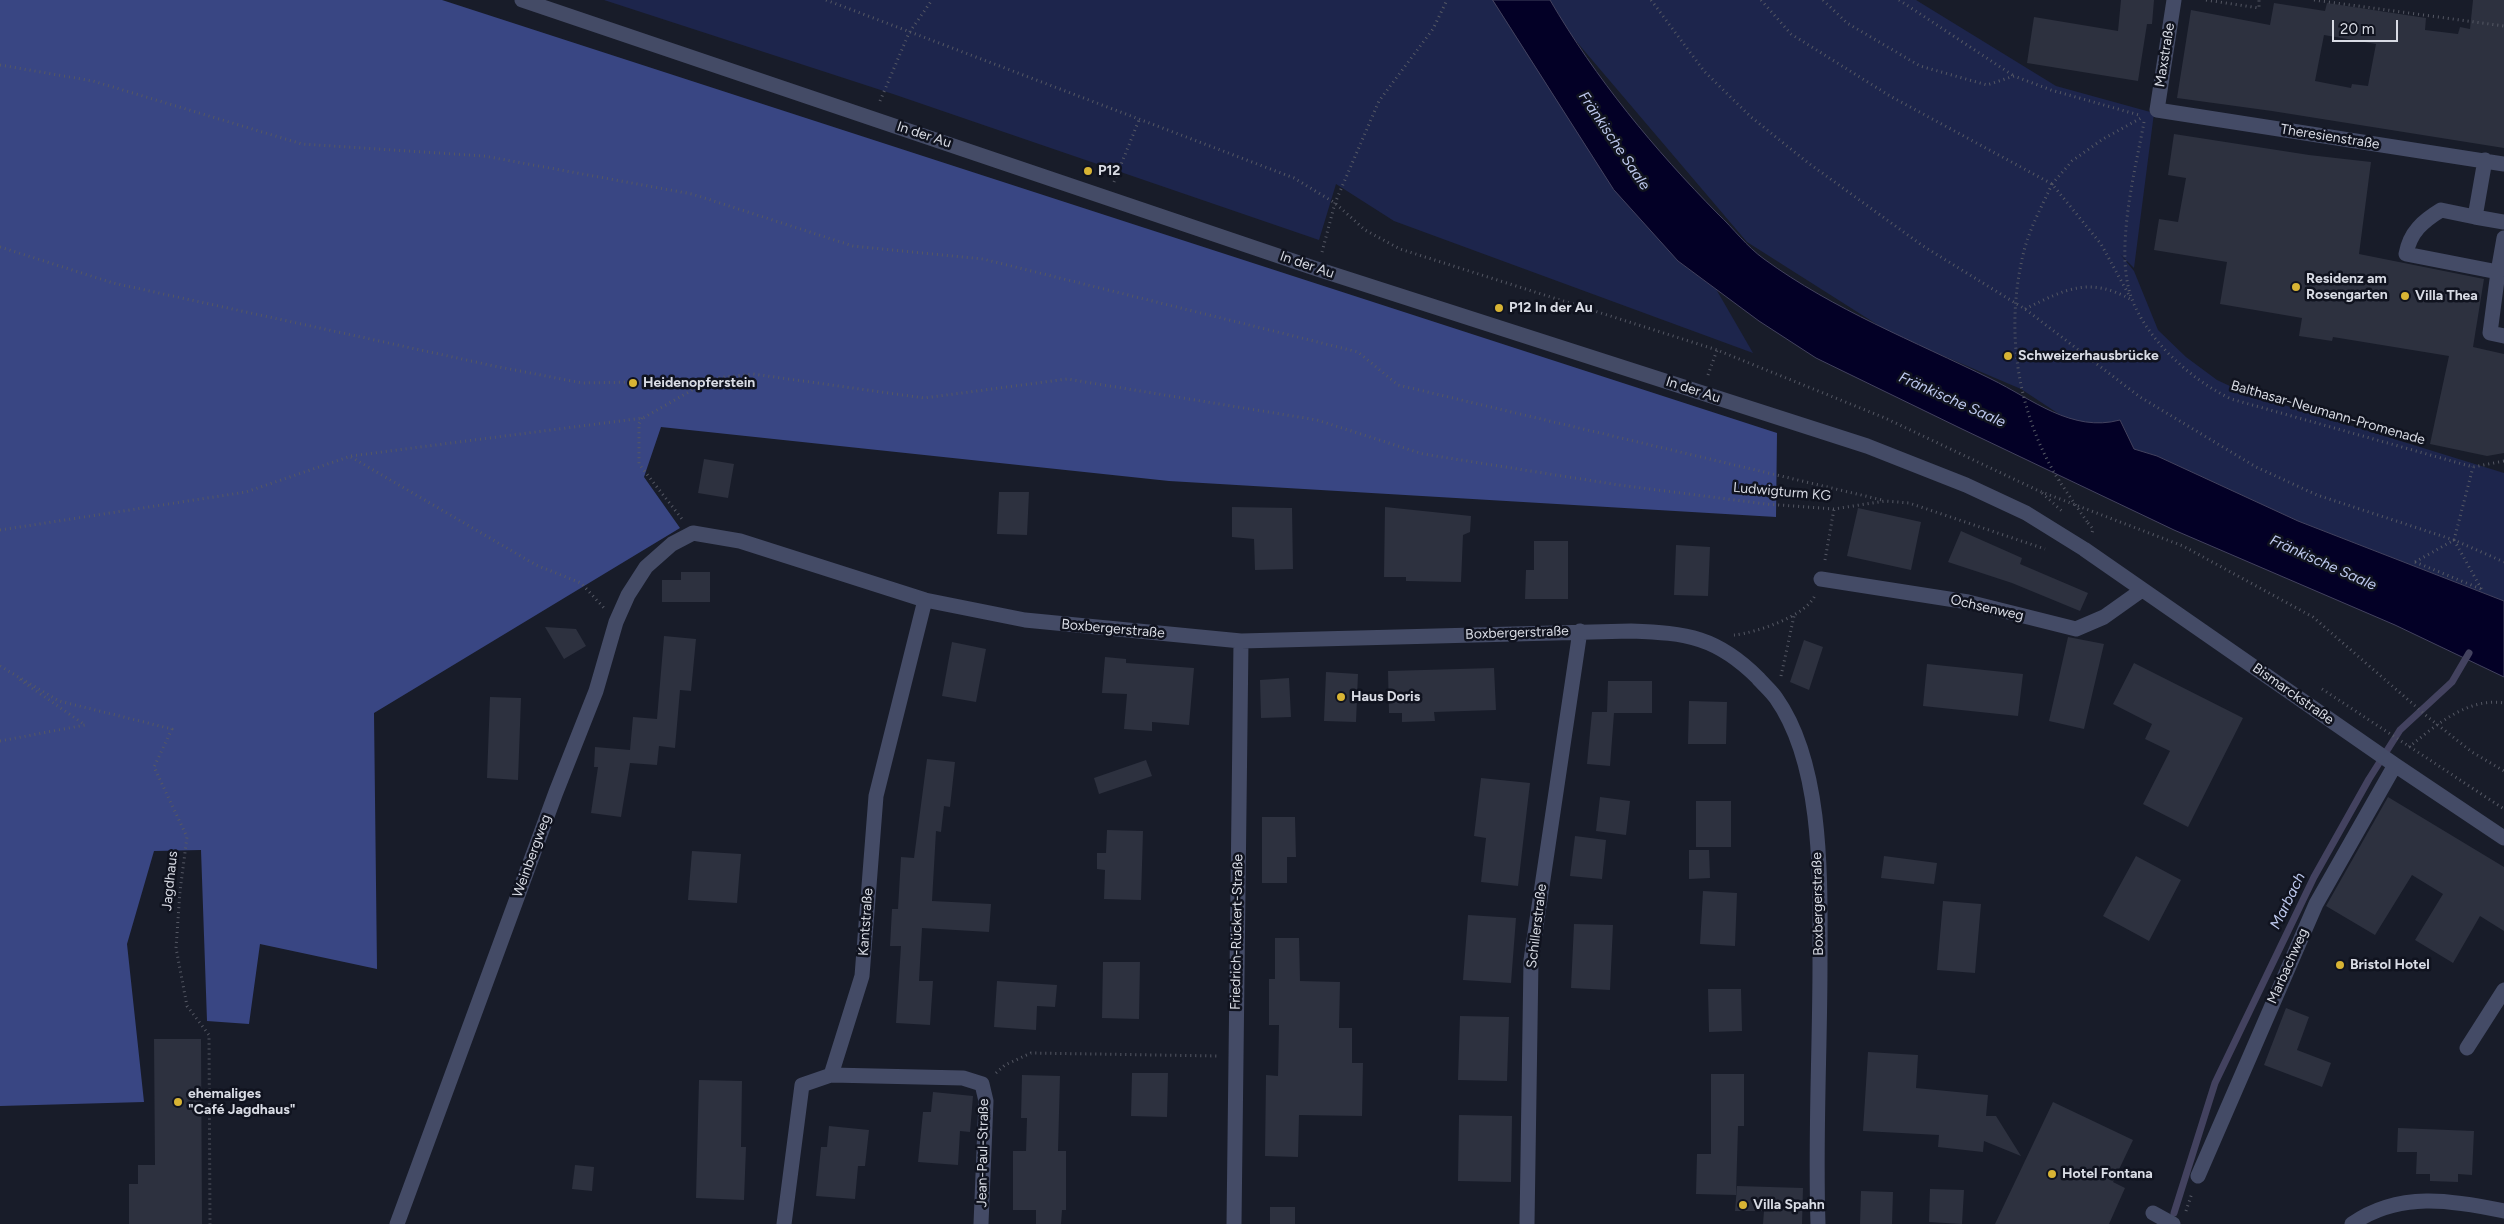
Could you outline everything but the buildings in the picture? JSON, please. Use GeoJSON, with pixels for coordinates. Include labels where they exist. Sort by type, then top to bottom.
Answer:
{"type":"FeatureCollection","features":[{"type":"Feature","properties":{"kind":"street","name":"In der Au"},"geometry":{"type":"LineString","coordinates":[[522,0],[592,19],[872,118],[1108,197],[1228,234],[1318,269],[1867,446],[1966,485],[2026,513],[2084,550]]}},
{"type":"Feature","properties":{"kind":"street","name":"Maxstraße"},"geometry":{"type":"LineString","coordinates":[[2151,113],[2174,0]]}},
{"type":"Feature","properties":{"kind":"street","name":"Theresienstraße"},"geometry":{"type":"LineString","coordinates":[[2151,113],[2504,164]]}},
{"type":"Feature","properties":{"kind":"street"},"geometry":{"type":"LineString","coordinates":[[2475,217],[2485,160]]}},
{"type":"Feature","properties":{"kind":"street"},"geometry":{"type":"LineString","coordinates":[[2498,272],[2406,254],[2409,240],[2423,221],[2441,210],[2504,222]]}},
{"type":"Feature","properties":{"kind":"street"},"geometry":{"type":"LineString","coordinates":[[2504,238],[2490,333],[2504,336]]}},
{"type":"Feature","properties":{"kind":"street","name":"Boxbergerstraße"},"geometry":{"type":"LineString","coordinates":[[693,533],[740,541],[925,600],[1025,620],[1241,641],[1580,631],[1667,632],[1683,634],[1711,642],[1734,657],[1775,697],[1793,727],[1804,762],[1816,826],[1819,866],[1818,1224]]}},
{"type":"Feature","properties":{"kind":"street","name":"Weinbergweg"},"geometry":{"type":"LineString","coordinates":[[397,1224],[556,792],[596,691],[616,622],[628,595],[646,567],[672,544],[693,533]]}},
{"type":"Feature","properties":{"kind":"street","name":"Bismarckstraße"},"geometry":{"type":"LineString","coordinates":[[2084,550],[2504,838]]}},
{"type":"Feature","properties":{"kind":"street","name":"Ochsenweg"},"geometry":{"type":"LineString","coordinates":[[1821,579],[1968,602],[2076,629],[2104,617],[2142,590]]}},
{"type":"Feature","properties":{"kind":"street","name":"Kantstraße"},"geometry":{"type":"LineString","coordinates":[[831,1074],[862,976],[876,796],[925,600]]}},
{"type":"Feature","properties":{"kind":"street","name":"Schillerstraße"},"geometry":{"type":"LineString","coordinates":[[1527,1224],[1531,960],[1580,631]]}},
{"type":"Feature","properties":{"kind":"street","name":"Friedrich-Rückert-Straße"},"geometry":{"type":"LineString","coordinates":[[1234,1224],[1241,641]]}},
{"type":"Feature","properties":{"kind":"street","name":"Marbachweg"},"geometry":{"type":"LineString","coordinates":[[2198,1176],[2316,904],[2395,765]]}},
{"type":"Feature","properties":{"kind":"street"},"geometry":{"type":"LineString","coordinates":[[2467,1048],[2504,990]]}},
{"type":"Feature","properties":{"kind":"street"},"geometry":{"type":"LineString","coordinates":[[784,1224],[802,1085],[831,1074]]}},
{"type":"Feature","properties":{"kind":"street","name":"Jean-Paul-Straße"},"geometry":{"type":"LineString","coordinates":[[831,1074],[963,1078],[982,1084],[986,1100],[981,1224]]}},
{"type":"Feature","properties":{"kind":"street"},"geometry":{"type":"LineString","coordinates":[[2352,1224],[2390,1206],[2428,1199],[2463,1202],[2504,1211]]}},
{"type":"Feature","properties":{"kind":"street"},"geometry":{"type":"LineString","coordinates":[[2153,1214],[2179,1220]]}},
{"type":"Feature","properties":{"kind":"path"},"geometry":{"type":"LineString","coordinates":[[826,0],[1294,178],[1335,202],[1365,230],[1400,248],[1717,350],[1885,418],[2039,491],[2183,546],[2313,617],[2429,718],[2472,752],[2504,771]]}},
{"type":"Feature","properties":{"kind":"path"},"geometry":{"type":"LineString","coordinates":[[872,118],[909,33],[932,0]]}},
{"type":"Feature","properties":{"kind":"path"},"geometry":{"type":"LineString","coordinates":[[1318,269],[1335,202],[1379,101],[1433,29],[1447,0]]}},
{"type":"Feature","properties":{"kind":"path"},"geometry":{"type":"LineString","coordinates":[[1652,0],[1704,70],[1751,117],[1807,162],[1923,246],[2025,309],[2140,396],[2256,467],[2317,496],[2454,540],[2504,562]]}},
{"type":"Feature","properties":{"kind":"path"},"geometry":{"type":"LineString","coordinates":[[1761,0],[1791,34],[1890,96],[2052,184],[2101,244],[2132,300]]}},
{"type":"Feature","properties":{"kind":"path"},"geometry":{"type":"LineString","coordinates":[[1823,0],[1847,23],[1920,66],[1987,85],[2014,76]]}},
{"type":"Feature","properties":{"kind":"path"},"geometry":{"type":"LineString","coordinates":[[1899,0],[2014,76],[2051,90],[2151,113]]}},
{"type":"Feature","properties":{"kind":"path"},"geometry":{"type":"LineString","coordinates":[[2206,0],[2258,8],[2259,0]]}},
{"type":"Feature","properties":{"kind":"path"},"geometry":{"type":"LineString","coordinates":[[2314,0],[2504,26]]}},
{"type":"Feature","properties":{"kind":"path"},"geometry":{"type":"LineString","coordinates":[[0,65],[93,81],[302,144],[484,156],[692,194],[853,246],[983,259],[1358,352],[1398,385],[1885,500]]}},
{"type":"Feature","properties":{"kind":"path"},"geometry":{"type":"LineString","coordinates":[[2091,535],[2093,529],[2058,478],[2036,436],[2021,389],[2015,355],[2016,303],[2026,245],[2052,184],[2072,161],[2103,139],[2151,113]]}},
{"type":"Feature","properties":{"kind":"path","name":"Balthasar-Neumann-Promenade"},"geometry":{"type":"LineString","coordinates":[[2151,113],[2126,227],[2126,264],[2132,300],[2156,340],[2187,372],[2207,387],[2231,399],[2473,467],[2504,461]]}},
{"type":"Feature","properties":{"kind":"path"},"geometry":{"type":"LineString","coordinates":[[1108,197],[1138,120]]}},
{"type":"Feature","properties":{"kind":"path"},"geometry":{"type":"LineString","coordinates":[[0,246],[113,283],[494,366],[582,383],[688,381],[753,374]]}},
{"type":"Feature","properties":{"kind":"path"},"geometry":{"type":"LineString","coordinates":[[2025,309],[2063,291],[2081,286],[2098,286],[2116,291],[2132,300]]}},
{"type":"Feature","properties":{"kind":"path"},"geometry":{"type":"LineString","coordinates":[[1701,392],[1717,350]]}},
{"type":"Feature","properties":{"kind":"path"},"geometry":{"type":"LineString","coordinates":[[0,530],[246,492],[351,456],[643,418],[694,389],[753,374]]}},
{"type":"Feature","properties":{"kind":"path","name":"Ludwigturm KG"},"geometry":{"type":"LineString","coordinates":[[753,374],[924,398],[1067,379],[1317,420],[1423,454],[1619,485],[1766,504],[1834,509],[1885,500],[1909,503],[2050,551]]}},
{"type":"Feature","properties":{"kind":"path"},"geometry":{"type":"LineString","coordinates":[[643,418],[639,424],[639,464],[693,533]]}},
{"type":"Feature","properties":{"kind":"path"},"geometry":{"type":"LineString","coordinates":[[351,456],[536,565],[581,583],[616,622]]}},
{"type":"Feature","properties":{"kind":"path"},"geometry":{"type":"LineString","coordinates":[[2454,540],[2415,562],[2482,590],[2454,540],[2473,467]]}},
{"type":"Feature","properties":{"kind":"path"},"geometry":{"type":"LineString","coordinates":[[2039,491],[2051,501]]}},
{"type":"Feature","properties":{"kind":"path"},"geometry":{"type":"LineString","coordinates":[[1728,635],[1736,635],[1765,627],[1794,615],[1812,603],[1821,579],[1834,509]]}},
{"type":"Feature","properties":{"kind":"path"},"geometry":{"type":"LineString","coordinates":[[1775,697],[1794,615]]}},
{"type":"Feature","properties":{"kind":"path"},"geometry":{"type":"LineString","coordinates":[[0,666],[85,725],[0,742]]}},
{"type":"Feature","properties":{"kind":"path","name":"Jagdhaus"},"geometry":{"type":"LineString","coordinates":[[0,666],[60,701],[172,729],[154,767],[186,837],[176,948],[187,1006],[209,1035],[210,1224]]}},
{"type":"Feature","properties":{"kind":"path"},"geometry":{"type":"LineString","coordinates":[[2409,747],[2438,724],[2458,712],[2493,701],[2504,702]]}},
{"type":"Feature","properties":{"kind":"path"},"geometry":{"type":"LineString","coordinates":[[2382,729],[2504,809]]}},
{"type":"Feature","properties":{"kind":"path"},"geometry":{"type":"LineString","coordinates":[[1005,1065],[1031,1053],[1235,1057]]}},
{"type":"Feature","properties":{"kind":"path"},"geometry":{"type":"LineString","coordinates":[[2179,1220],[2198,1176]]}},
{"type":"Feature","properties":{"kind":"shaded area"},"geometry":{"type":"Polygon","coordinates":[[[0,0],[442,0],[1777,433],[1776,517],[1169,481],[661,427],[644,477],[680,528],[374,713],[377,969],[260,944],[249,1024],[207,1021],[201,850],[154,851],[127,944],[144,1102],[0,1106],[0,0]]]}},
{"type":"Feature","properties":{"kind":"shaded area"},"geometry":{"type":"Polygon","coordinates":[[[604,0],[1493,0],[1516,36],[1678,261],[1716,289],[1753,353],[1394,221],[1336,184],[1319,240],[893,94],[604,0]]]}},
{"type":"Feature","properties":{"kind":"shaded area"},"geometry":{"type":"Polygon","coordinates":[[[1549,0],[1916,0],[2056,86],[2154,113],[2134,268],[2120,254],[2134,271],[2158,330],[2186,357],[2217,380],[2245,393],[2504,473],[2504,601],[2298,521],[2157,456],[2134,449],[2120,420],[2105,424],[2090,424],[2065,418],[2021,389],[1892,334],[1747,242],[1570,34],[1549,0]]]}},
{"type":"Feature","properties":{"kind":"water","name":"Fränkische Saale"},"geometry":{"type":"Polygon","coordinates":[[[1493,0],[1550,0],[1606,85],[1649,139],[1694,189],[1764,259],[1818,294],[1846,309],[1991,379],[2053,412],[2085,422],[2102,423],[2120,420],[2134,449],[2157,456],[2298,521],[2504,601],[2504,677],[2395,625],[2174,530],[1962,429],[1816,358],[1759,321],[1678,261],[1614,190],[1493,0]]]}},
{"type":"Feature","properties":{"kind":"waterway","name":"Marbach"},"geometry":{"type":"LineString","coordinates":[[2174,1213],[2215,1083],[2314,877],[2369,779],[2400,730],[2452,682],[2469,653]]}},
{"type":"Feature","properties":{"kind":"place","name":"P12"},"geometry":{"type":"Point","coordinates":[1088,171]}},
{"type":"Feature","properties":{"kind":"place","name":"Residenz am Rosengarten"},"geometry":{"type":"Point","coordinates":[2296,287]}},
{"type":"Feature","properties":{"kind":"place","name":"Villa Thea"},"geometry":{"type":"Point","coordinates":[2405,296]}},
{"type":"Feature","properties":{"kind":"place","name":"P12 In der Au"},"geometry":{"type":"Point","coordinates":[1499,308]}},
{"type":"Feature","properties":{"kind":"place","name":"Schweizerhausbrücke"},"geometry":{"type":"Point","coordinates":[2008,356]}},
{"type":"Feature","properties":{"kind":"place","name":"Heidenopferstein"},"geometry":{"type":"Point","coordinates":[633,383]}},
{"type":"Feature","properties":{"kind":"place","name":"Haus Doris"},"geometry":{"type":"Point","coordinates":[1341,697]}},
{"type":"Feature","properties":{"kind":"place","name":"Bristol Hotel"},"geometry":{"type":"Point","coordinates":[2340,965]}},
{"type":"Feature","properties":{"kind":"place","name":"ehemaliges \"Café Jagdhaus\""},"geometry":{"type":"Point","coordinates":[178,1102]}},
{"type":"Feature","properties":{"kind":"place","name":"Hotel Fontana"},"geometry":{"type":"Point","coordinates":[2052,1174]}},
{"type":"Feature","properties":{"kind":"place","name":"Villa Spahn"},"geometry":{"type":"Point","coordinates":[1743,1205]}}]}
